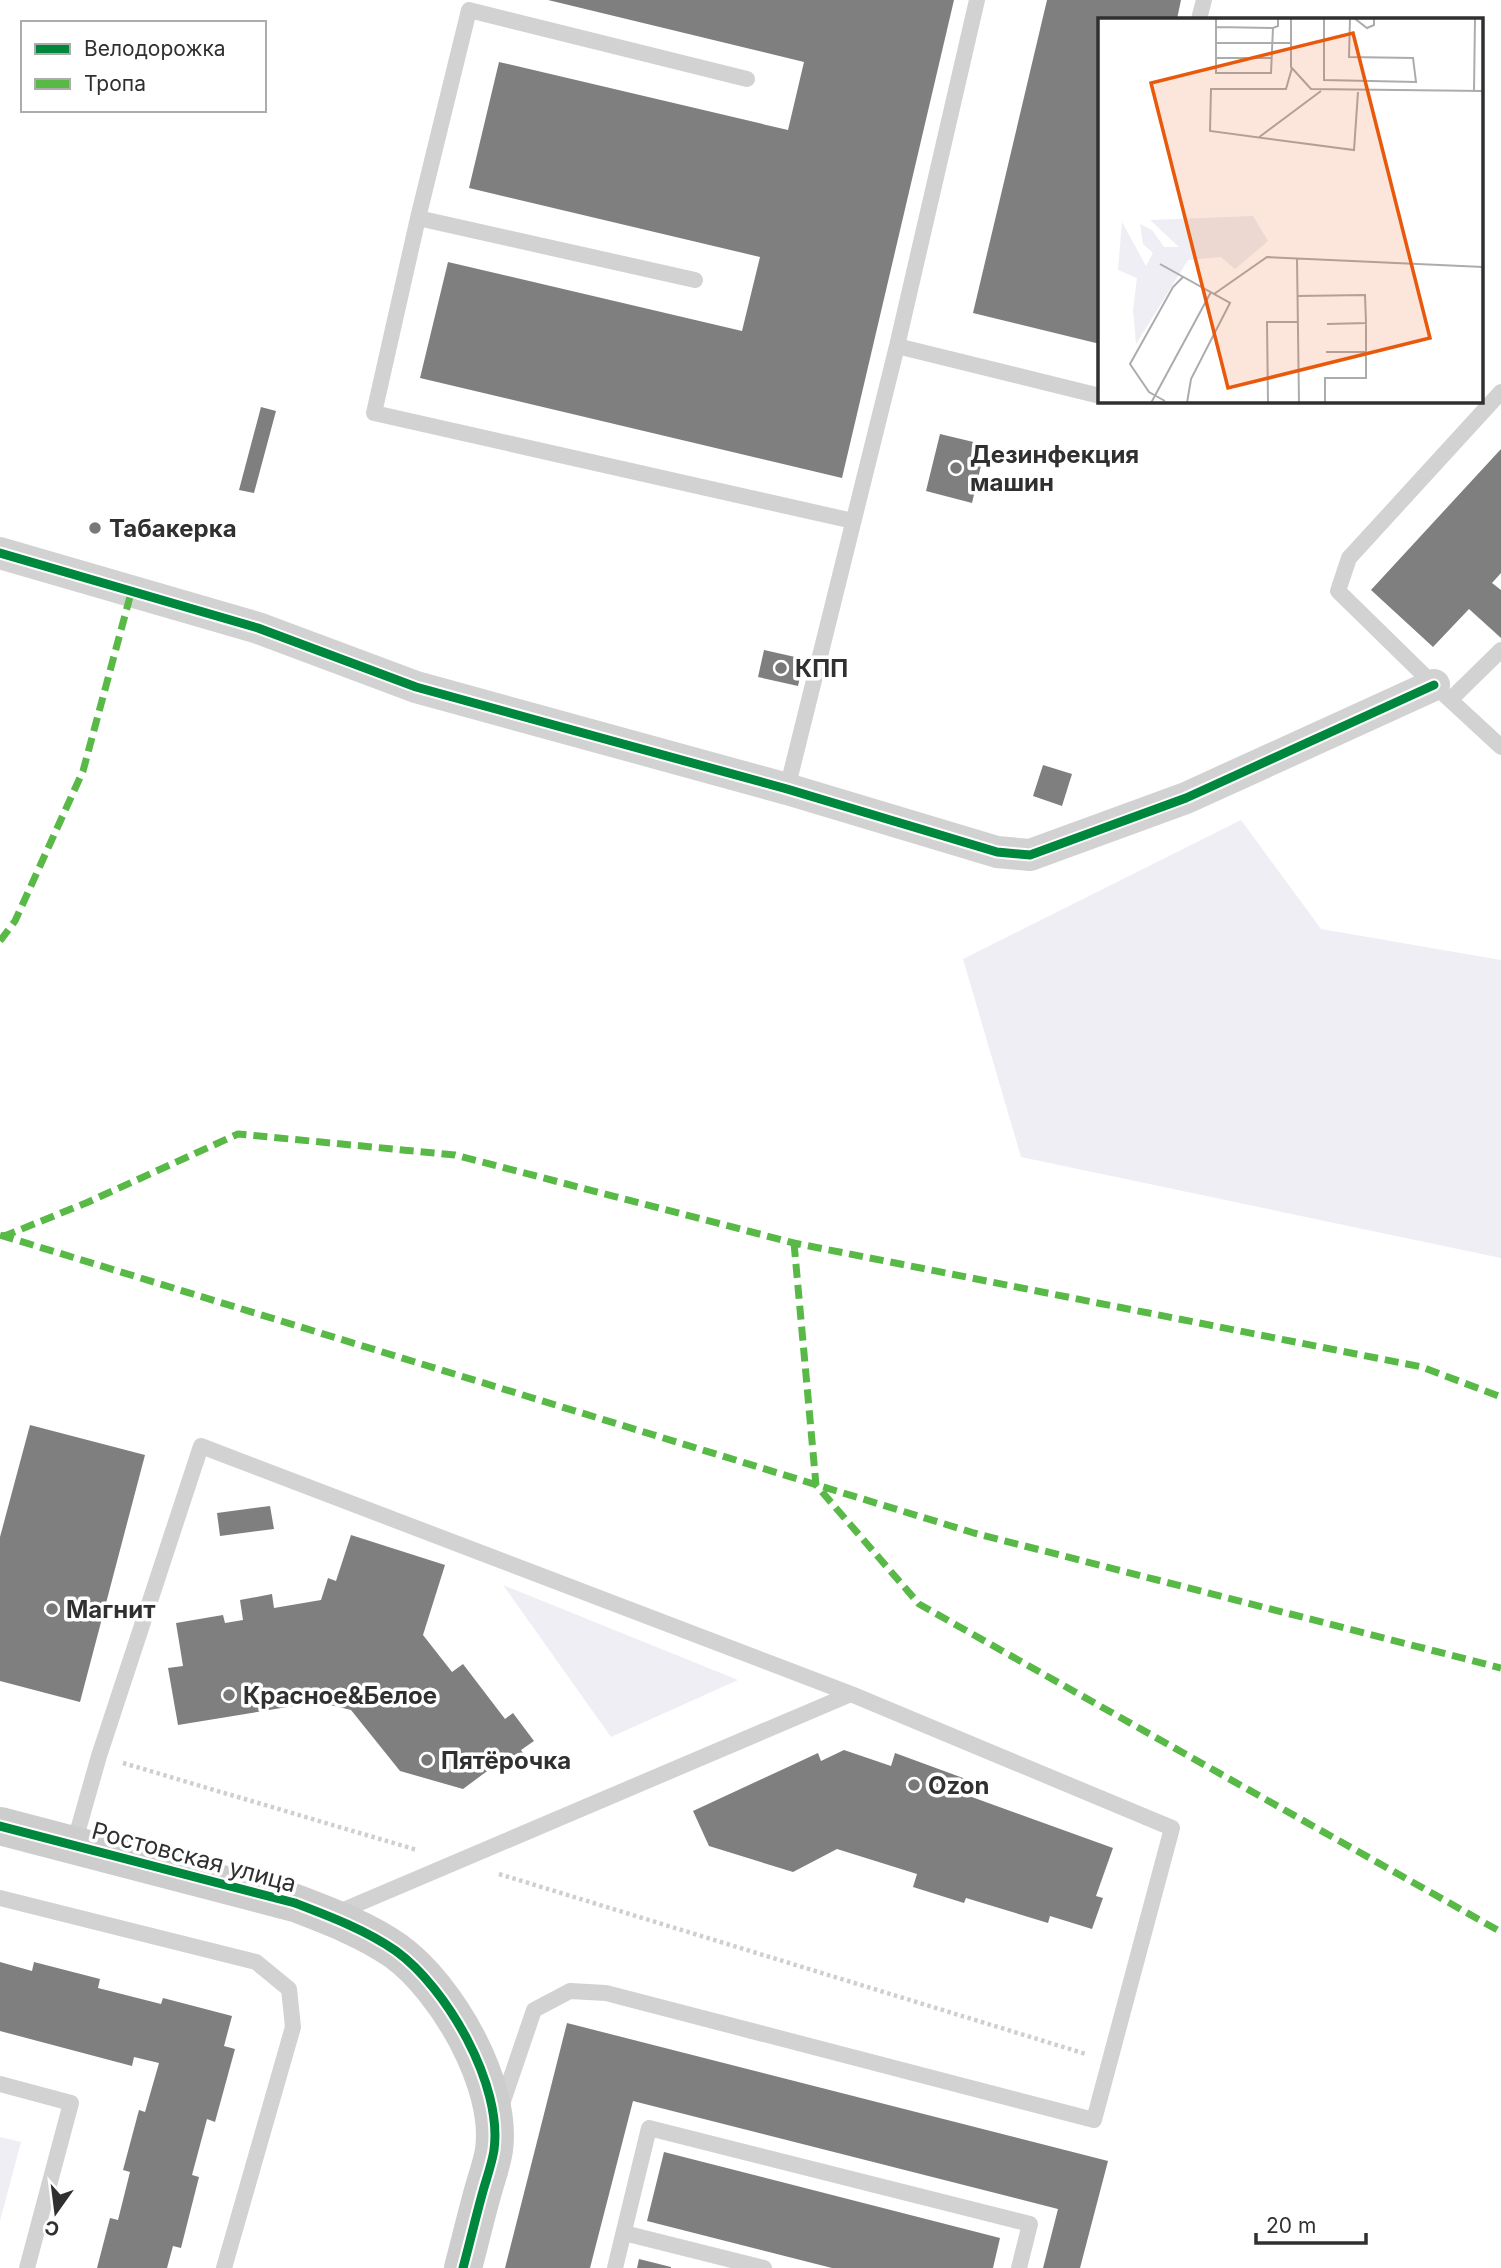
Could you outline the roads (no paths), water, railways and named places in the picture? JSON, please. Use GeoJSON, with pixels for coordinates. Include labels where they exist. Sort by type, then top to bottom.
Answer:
{"type":"FeatureCollection","features":[{"type":"Feature","properties":{"kind":"street"},"geometry":{"type":"LineString","coordinates":[[0,553],[258,628],[416,687],[787,789],[997,852],[1031,855],[1186,798],[1442,692]]}},
{"type":"Feature","properties":{"kind":"street","name":"Ростовская улица"},"geometry":{"type":"LineString","coordinates":[[0,1826],[295,1903],[329,1916],[396,1951],[419,1972],[439,1994],[455,2018],[482,2068],[494,2128],[494,2149],[463,2268]]}},
{"type":"Feature","properties":{"kind":"lane"},"geometry":{"type":"LineString","coordinates":[[787,789],[897,346],[977,0]]}},
{"type":"Feature","properties":{"kind":"lane"},"geometry":{"type":"LineString","coordinates":[[1199,18],[1204,0]]}},
{"type":"Feature","properties":{"kind":"lane"},"geometry":{"type":"LineString","coordinates":[[747,79],[470,5],[374,413],[853,521]]}},
{"type":"Feature","properties":{"kind":"lane"},"geometry":{"type":"LineString","coordinates":[[418,218],[695,280]]}},
{"type":"Feature","properties":{"kind":"lane"},"geometry":{"type":"LineString","coordinates":[[897,346],[1098,396]]}},
{"type":"Feature","properties":{"kind":"lane"},"geometry":{"type":"LineString","coordinates":[[1501,392],[1349,558],[1338,591],[1501,747]]}},
{"type":"Feature","properties":{"kind":"lane"},"geometry":{"type":"LineString","coordinates":[[1442,692],[1501,650]]}},
{"type":"Feature","properties":{"kind":"lane"},"geometry":{"type":"LineString","coordinates":[[74,1844],[99,1756],[201,1446],[851,1694],[1172,1828],[1094,2120],[606,1993],[570,1991],[534,2010],[494,2128]]}},
{"type":"Feature","properties":{"kind":"lane"},"geometry":{"type":"LineString","coordinates":[[329,1916],[851,1694]]}},
{"type":"Feature","properties":{"kind":"lane"},"geometry":{"type":"LineString","coordinates":[[0,1898],[256,1962],[289,1990],[293,2027],[224,2268]]}},
{"type":"Feature","properties":{"kind":"lane"},"geometry":{"type":"LineString","coordinates":[[0,2084],[71,2102],[27,2268]]}},
{"type":"Feature","properties":{"kind":"lane"},"geometry":{"type":"LineString","coordinates":[[615,2268],[649,2128],[1030,2224],[1019,2268]]}},
{"type":"Feature","properties":{"kind":"lane"},"geometry":{"type":"LineString","coordinates":[[624,2234],[764,2268]]}},
{"type":"Feature","properties":{"kind":"place","name":"Дезинфекция машин"},"geometry":{"type":"Point","coordinates":[956,468]}},
{"type":"Feature","properties":{"kind":"place","name":"Табакерка"},"geometry":{"type":"Point","coordinates":[95,528]}},
{"type":"Feature","properties":{"kind":"place","name":"КПП"},"geometry":{"type":"Point","coordinates":[781,668]}},
{"type":"Feature","properties":{"kind":"place","name":"Магнит"},"geometry":{"type":"Point","coordinates":[52,1609]}},
{"type":"Feature","properties":{"kind":"place","name":"Красное&Белое"},"geometry":{"type":"Point","coordinates":[229,1695]}},
{"type":"Feature","properties":{"kind":"place","name":"Пятёрочка"},"geometry":{"type":"Point","coordinates":[427,1760]}},
{"type":"Feature","properties":{"kind":"place","name":"Ozon"},"geometry":{"type":"Point","coordinates":[914,1785]}}]}
